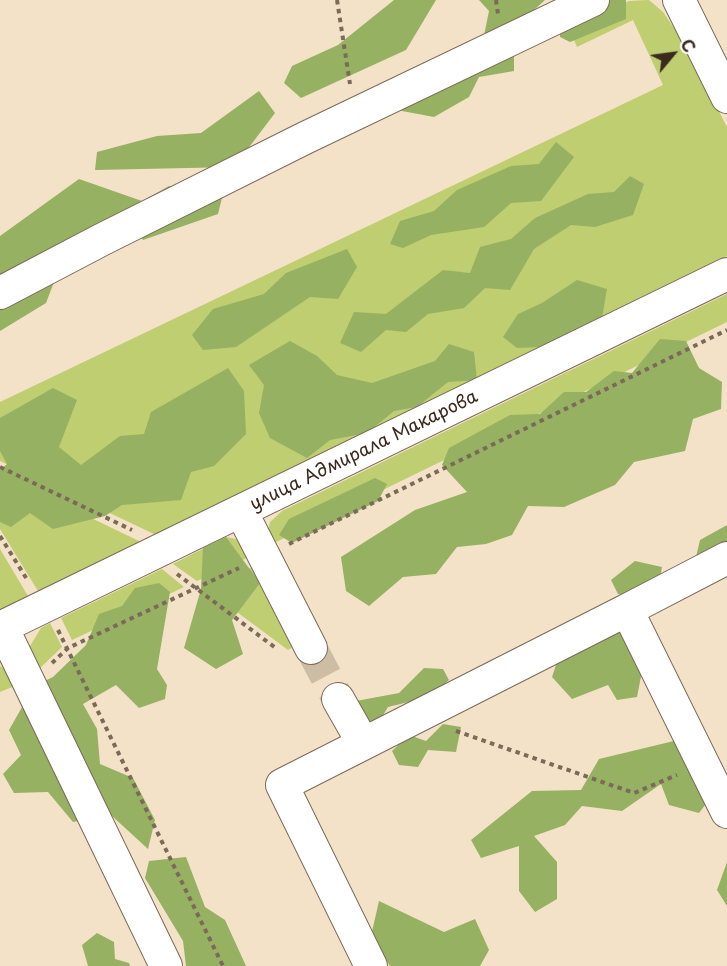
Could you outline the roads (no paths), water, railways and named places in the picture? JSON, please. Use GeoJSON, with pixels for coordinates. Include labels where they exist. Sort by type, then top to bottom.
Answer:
{"type":"FeatureCollection","features":[{"type":"Feature","properties":{"kind":"street"},"geometry":{"type":"LineString","coordinates":[[0,293],[101,240],[355,114],[593,0]]}},
{"type":"Feature","properties":{"kind":"street"},"geometry":{"type":"LineString","coordinates":[[679,0],[727,97]]}},
{"type":"Feature","properties":{"kind":"street","name":"улица Адмирала Макарова"},"geometry":{"type":"LineString","coordinates":[[1,628],[727,274]]}},
{"type":"Feature","properties":{"kind":"street"},"geometry":{"type":"LineString","coordinates":[[241,511],[311,648]]}},
{"type":"Feature","properties":{"kind":"street"},"geometry":{"type":"LineString","coordinates":[[371,966],[282,785],[727,558]]}},
{"type":"Feature","properties":{"kind":"street"},"geometry":{"type":"LineString","coordinates":[[627,610],[727,812]]}},
{"type":"Feature","properties":{"kind":"street"},"geometry":{"type":"LineString","coordinates":[[1,628],[30,683],[165,966]]}},
{"type":"Feature","properties":{"kind":"street"},"geometry":{"type":"LineString","coordinates":[[338,699],[363,743]]}},
{"type":"Feature","properties":{"kind":"tunnel"},"geometry":{"type":"LineString","coordinates":[[311,648],[338,699]]}}]}
